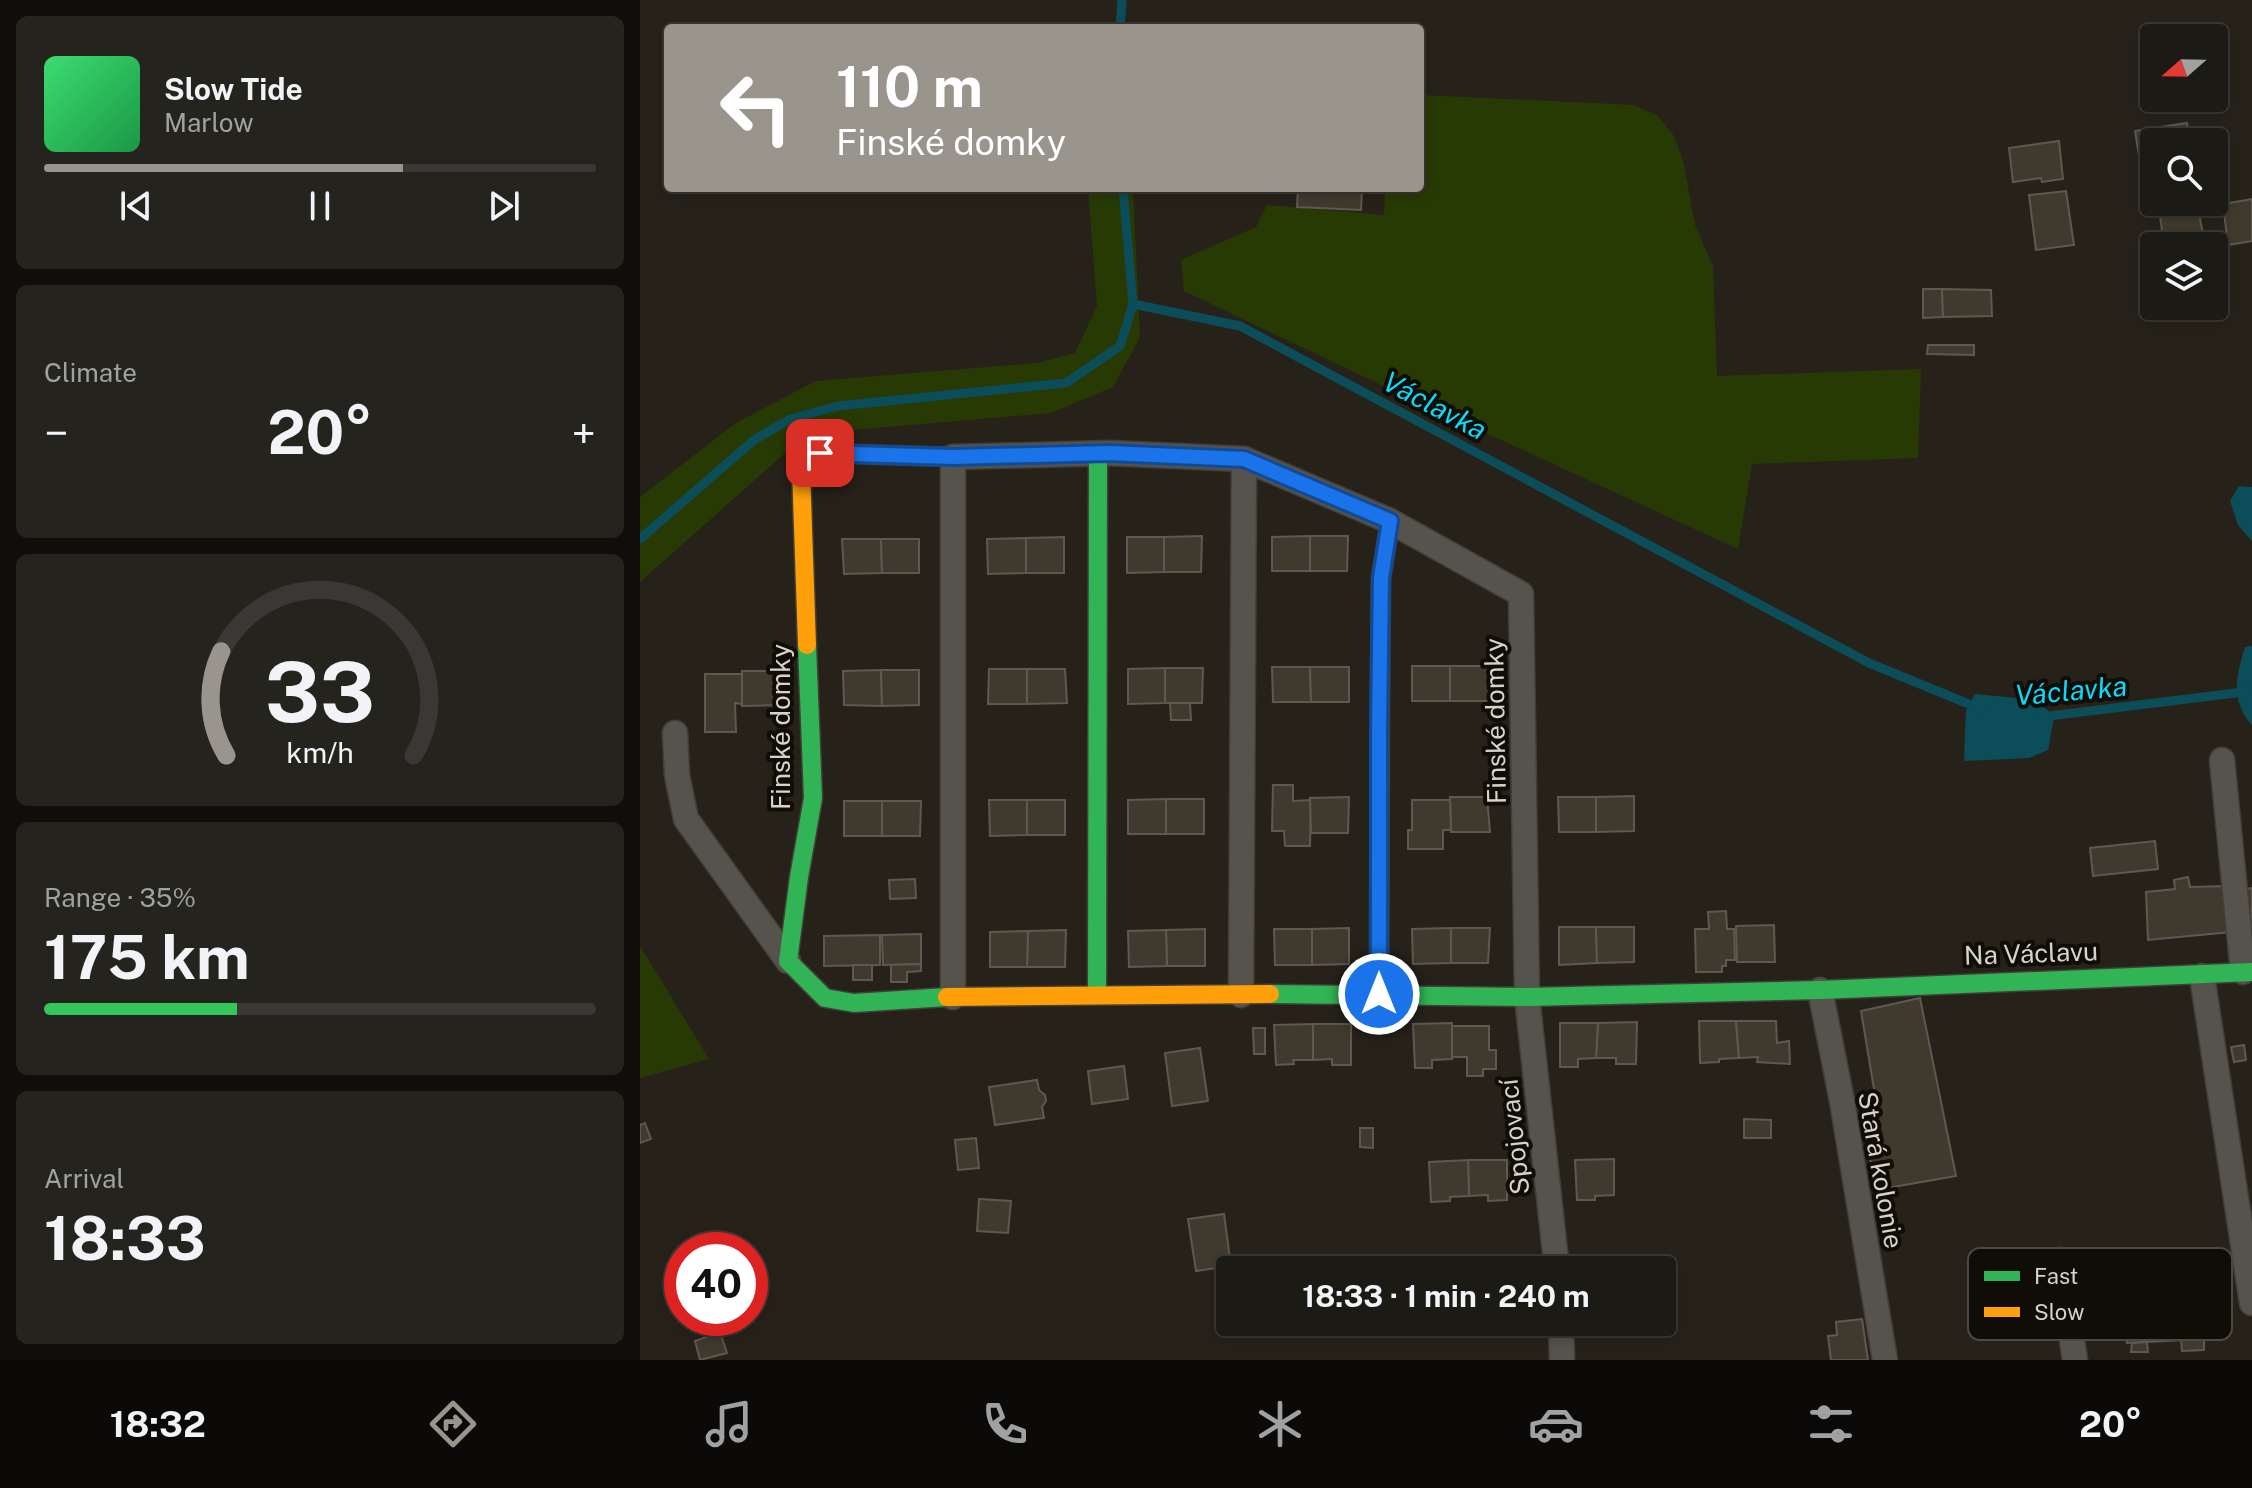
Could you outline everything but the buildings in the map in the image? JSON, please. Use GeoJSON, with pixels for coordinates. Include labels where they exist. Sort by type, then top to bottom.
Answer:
{"type":"FeatureCollection","features":[{"type":"Feature","properties":{"kind":"street","name":"Finské domky"},"geometry":{"type":"LineString","coordinates":[[788,961],[813,798],[801,468],[820,453],[953,457],[1098,453],[1244,459],[1390,521],[1521,594],[1527,997]]}},
{"type":"Feature","properties":{"kind":"street"},"geometry":{"type":"LineString","coordinates":[[1097,995],[1098,453]]}},
{"type":"Feature","properties":{"kind":"street"},"geometry":{"type":"LineString","coordinates":[[953,457],[953,997]]}},
{"type":"Feature","properties":{"kind":"street"},"geometry":{"type":"LineString","coordinates":[[1241,995],[1244,459]]}},
{"type":"Feature","properties":{"kind":"street"},"geometry":{"type":"LineString","coordinates":[[1379,994],[1381,578],[1390,521]]}},
{"type":"Feature","properties":{"kind":"street"},"geometry":{"type":"LineString","coordinates":[[675,733],[677,775],[686,819],[788,961],[825,998],[854,1003],[953,997],[1097,995],[1527,997],[1820,990]]}},
{"type":"Feature","properties":{"kind":"street","name":"Na Václavu"},"geometry":{"type":"LineString","coordinates":[[1820,990],[2248,972],[2222,760]]}},
{"type":"Feature","properties":{"kind":"street"},"geometry":{"type":"LineString","coordinates":[[2202,976],[2252,1303]]}},
{"type":"Feature","properties":{"kind":"street","name":"Stará kolonie"},"geometry":{"type":"LineString","coordinates":[[1820,990],[1842,1101],[1885,1360]]}},
{"type":"Feature","properties":{"kind":"street","name":"Spojovací"},"geometry":{"type":"LineString","coordinates":[[1527,997],[1555,1256]]}},
{"type":"Feature","properties":{"kind":"street"},"geometry":{"type":"LineString","coordinates":[[1561,1336],[1562,1360]]}},
{"type":"Feature","properties":{"kind":"street"},"geometry":{"type":"LineString","coordinates":[[2072,1340],[2075,1360]]}},
{"type":"Feature","properties":{"kind":"green space"},"geometry":{"type":"Polygon","coordinates":[[[1424,95],[1634,105],[1658,116],[1674,136],[1683,160],[1695,225],[1713,266],[1717,376],[1921,369],[1918,458],[1752,464],[1738,549],[1184,291],[1181,260],[1256,227],[1267,205],[1384,215],[1385,192],[1424,192],[1424,95]]]}},
{"type":"Feature","properties":{"kind":"green space"},"geometry":{"type":"Polygon","coordinates":[[[1088,192],[1133,192],[1140,337],[1113,387],[1051,413],[817,433],[784,454],[640,582],[640,497],[736,423],[816,381],[1037,363],[1075,353],[1097,306],[1088,192]]]}},
{"type":"Feature","properties":{"kind":"green space"},"geometry":{"type":"Polygon","coordinates":[[[640,946],[709,1059],[640,1078],[640,946]]]}},
{"type":"Feature","properties":{"kind":"water"},"geometry":{"type":"Polygon","coordinates":[[[2239,486],[2252,487],[2252,541],[2238,525],[2230,501],[2239,486]]]}},
{"type":"Feature","properties":{"kind":"water"},"geometry":{"type":"Polygon","coordinates":[[[2252,646],[2252,725],[2240,707],[2237,688],[2245,647],[2252,646]]]}},
{"type":"Feature","properties":{"kind":"water"},"geometry":{"type":"Polygon","coordinates":[[[1975,694],[2037,700],[2054,717],[2048,750],[2029,758],[1964,761],[1966,710],[1975,694]]]}},
{"type":"Feature","properties":{"kind":"waterway"},"geometry":{"type":"LineString","coordinates":[[1120,24],[1122,0]]}},
{"type":"Feature","properties":{"kind":"waterway"},"geometry":{"type":"LineString","coordinates":[[1123,192],[1133,304]]}},
{"type":"Feature","properties":{"kind":"waterway","name":"Václavka"},"geometry":{"type":"LineString","coordinates":[[640,539],[754,440],[790,419],[838,406],[1066,383],[1120,346],[1133,304],[1240,326],[1869,663],[1981,709]]}},
{"type":"Feature","properties":{"kind":"waterway","name":"Václavka"},"geometry":{"type":"LineString","coordinates":[[2041,717],[2252,691]]}},
{"type":"Feature","properties":{"kind":"traffic: fast"},"geometry":{"type":"LineString","coordinates":[[1097,995],[1098,453]]}},
{"type":"Feature","properties":{"kind":"traffic: fast"},"geometry":{"type":"LineString","coordinates":[[1380,684],[1381,578],[1390,521]]}},
{"type":"Feature","properties":{"kind":"traffic: fast"},"geometry":{"type":"LineString","coordinates":[[807,645],[813,798],[788,961],[825,998],[854,1003],[947,997]]}},
{"type":"Feature","properties":{"kind":"traffic: fast"},"geometry":{"type":"LineString","coordinates":[[1270,994],[1527,997],[1820,990],[2252,972]]}},
{"type":"Feature","properties":{"kind":"traffic: slow"},"geometry":{"type":"LineString","coordinates":[[807,645],[801,468],[820,453],[953,457]]}},
{"type":"Feature","properties":{"kind":"traffic: slow"},"geometry":{"type":"LineString","coordinates":[[1379,994],[1380,684]]}},
{"type":"Feature","properties":{"kind":"traffic: slow"},"geometry":{"type":"LineString","coordinates":[[947,997],[1270,994]]}},
{"type":"Feature","properties":{"kind":"route"},"geometry":{"type":"LineString","coordinates":[[820,453],[953,457],[1109,453],[1244,459],[1390,521],[1381,578],[1379,994]]}}]}
